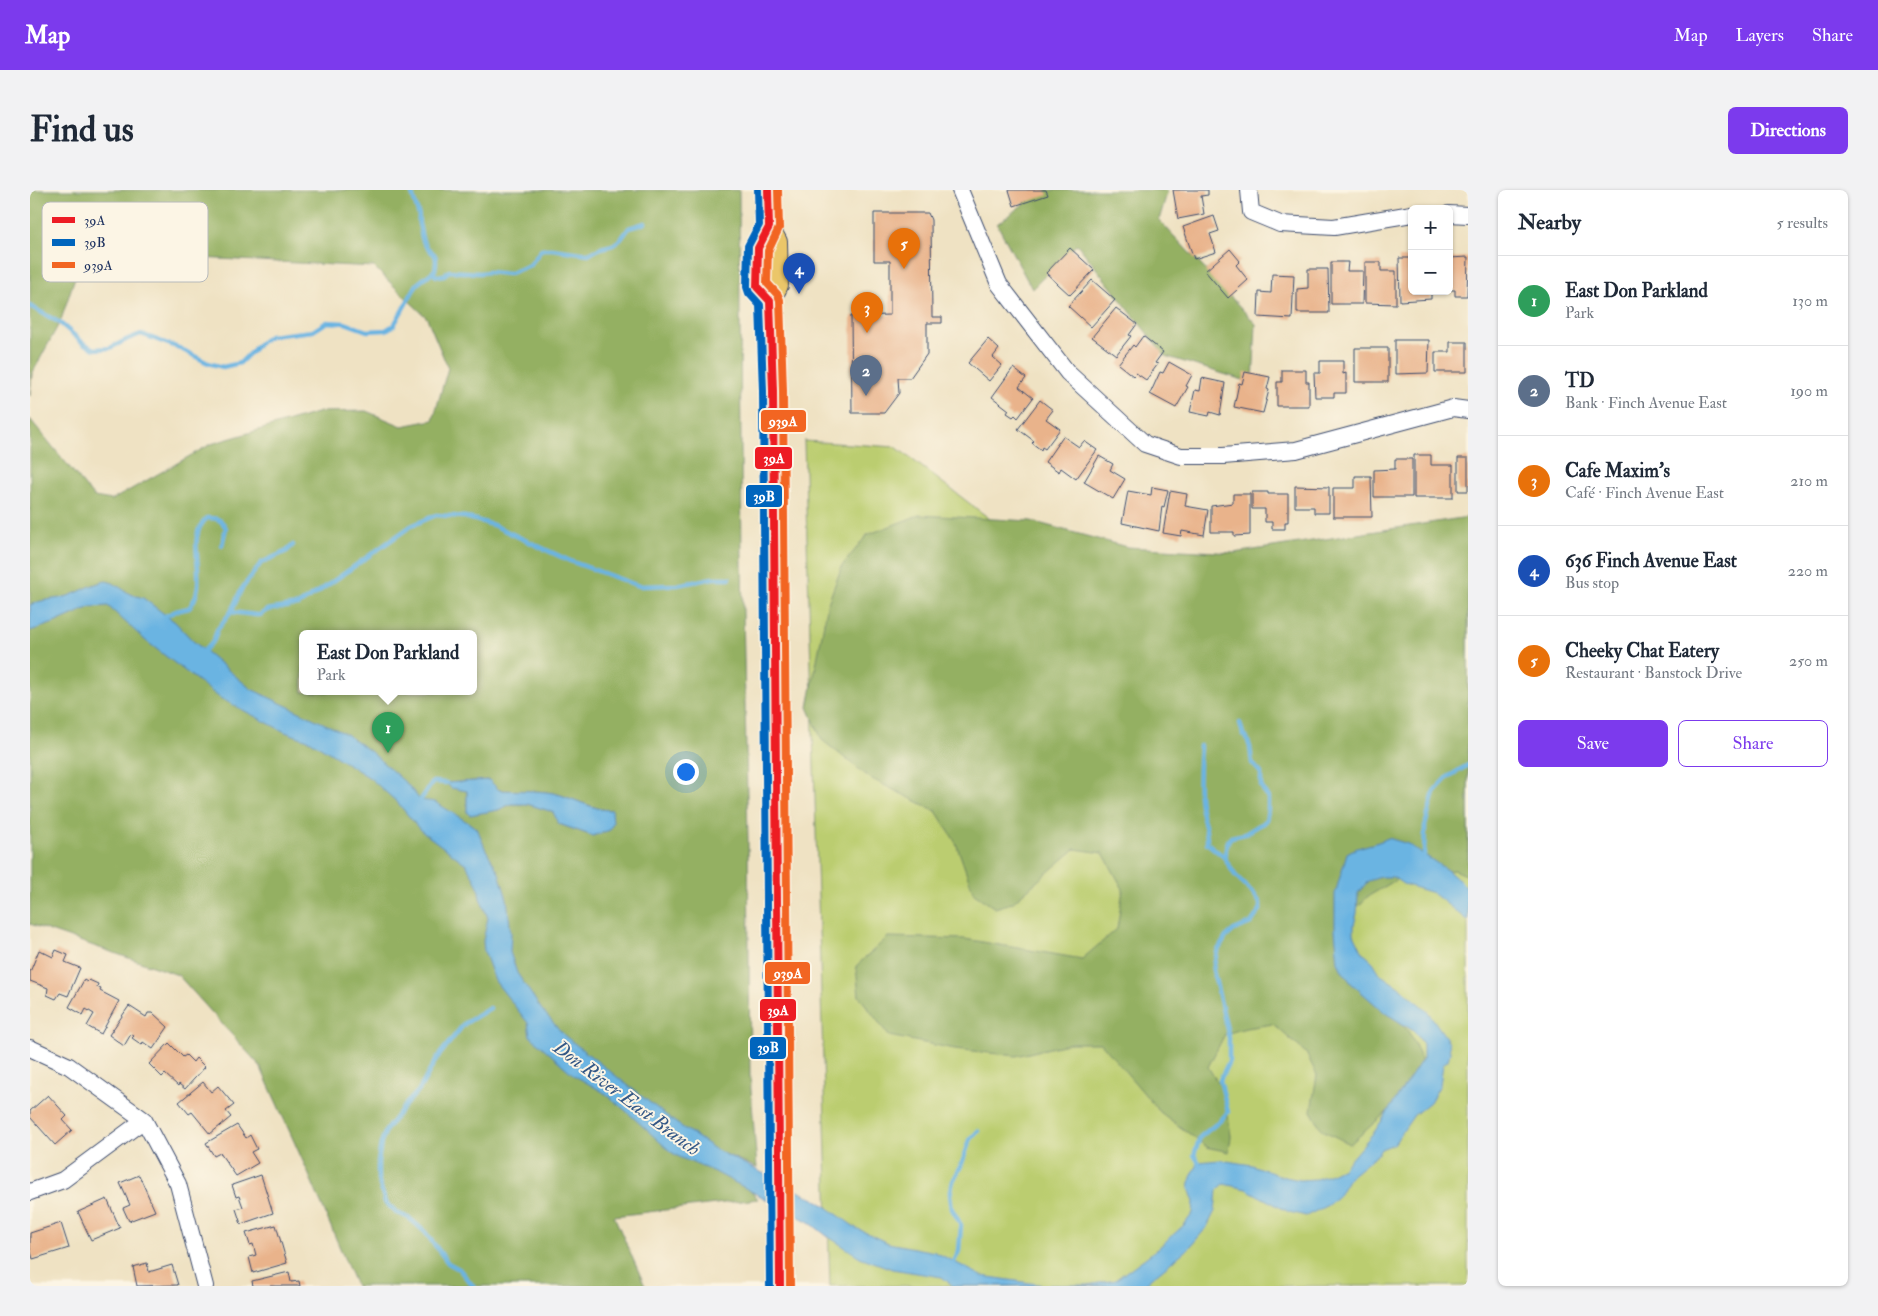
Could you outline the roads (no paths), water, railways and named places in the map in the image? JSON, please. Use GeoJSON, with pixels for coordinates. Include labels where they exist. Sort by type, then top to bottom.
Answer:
{"type":"FeatureCollection","features":[{"type":"Feature","properties":{"kind":"main road"},"geometry":{"type":"LineString","coordinates":[[768,190],[768,227],[758,248],[757,287],[770,301],[773,390],[780,1286]]}},
{"type":"Feature","properties":{"kind":"street"},"geometry":{"type":"LineString","coordinates":[[960,190],[999,284],[1068,373],[1145,444],[1181,456],[1223,456],[1296,450],[1453,408],[1468,410]]}},
{"type":"Feature","properties":{"kind":"street"},"geometry":{"type":"LineString","coordinates":[[1249,190],[1251,212],[1280,224],[1334,227],[1408,215]]}},
{"type":"Feature","properties":{"kind":"street"},"geometry":{"type":"LineString","coordinates":[[1453,214],[1468,215]]}},
{"type":"Feature","properties":{"kind":"street"},"geometry":{"type":"LineString","coordinates":[[30,1048],[69,1066],[144,1120],[178,1184],[206,1286]]}},
{"type":"Feature","properties":{"kind":"street"},"geometry":{"type":"LineString","coordinates":[[30,1192],[63,1180],[144,1120]]}},
{"type":"Feature","properties":{"kind":"water","name":"Don River East Branch"},"geometry":{"type":"Polygon","coordinates":[[[106,581],[113,583],[130,594],[143,598],[175,622],[193,641],[251,689],[344,733],[370,751],[408,785],[420,800],[435,802],[477,828],[485,848],[499,873],[507,899],[511,934],[510,952],[517,973],[542,1010],[565,1036],[676,1123],[715,1149],[820,1202],[856,1228],[888,1243],[935,1252],[982,1276],[1044,1285],[1088,1285],[1115,1280],[1156,1250],[1184,1225],[1193,1213],[1194,1202],[1189,1188],[1191,1177],[1199,1162],[1220,1160],[1252,1165],[1280,1176],[1300,1180],[1316,1179],[1343,1168],[1375,1131],[1423,1058],[1423,1044],[1415,1032],[1384,1012],[1352,984],[1338,962],[1335,930],[1335,894],[1347,853],[1388,838],[1408,844],[1447,870],[1468,888],[1468,921],[1433,893],[1403,884],[1393,877],[1381,877],[1368,881],[1358,893],[1354,934],[1363,953],[1373,962],[1381,975],[1406,992],[1428,1012],[1449,1042],[1450,1053],[1448,1060],[1443,1064],[1440,1085],[1430,1102],[1414,1115],[1394,1144],[1381,1149],[1378,1154],[1349,1178],[1339,1195],[1328,1205],[1306,1216],[1289,1212],[1246,1189],[1224,1184],[1217,1190],[1215,1211],[1207,1227],[1190,1247],[1142,1286],[953,1286],[942,1277],[892,1269],[860,1257],[809,1222],[717,1173],[671,1152],[625,1110],[603,1092],[575,1076],[530,1036],[528,1023],[495,981],[484,951],[483,941],[488,918],[480,898],[478,886],[466,864],[420,830],[398,803],[370,778],[311,741],[285,732],[220,698],[146,641],[108,606],[90,607],[30,631],[30,605],[65,597],[106,581]]]}},
{"type":"Feature","properties":{"kind":"water"},"geometry":{"type":"Polygon","coordinates":[[[489,780],[499,790],[553,793],[591,806],[612,810],[613,823],[610,830],[593,836],[559,824],[553,812],[527,804],[511,804],[498,810],[470,815],[467,812],[467,791],[451,788],[446,783],[489,780]]]}},
{"type":"Feature","properties":{"kind":"waterway"},"geometry":{"type":"LineString","coordinates":[[30,306],[60,323],[83,343],[95,349],[110,348],[141,334],[179,348],[208,363],[223,367],[240,363],[261,342],[270,336],[313,331],[327,322],[345,323],[367,331],[386,330],[394,325],[417,284],[435,270],[436,258],[423,241],[419,214],[411,190]]}},
{"type":"Feature","properties":{"kind":"waterway"},"geometry":{"type":"LineString","coordinates":[[432,273],[437,276],[444,275],[449,271],[508,274],[530,265],[542,249],[589,254],[613,245],[621,239],[629,228],[645,223]]}},
{"type":"Feature","properties":{"kind":"waterway"},"geometry":{"type":"LineString","coordinates":[[231,612],[260,615],[267,610],[298,605],[411,526],[436,515],[465,517],[493,525],[570,561],[639,586],[677,585],[713,578],[730,578]]}},
{"type":"Feature","properties":{"kind":"waterway"},"geometry":{"type":"LineString","coordinates":[[161,618],[176,611],[189,608],[195,597],[198,586],[197,537],[200,527],[207,518],[218,520],[226,528],[222,545]]}},
{"type":"Feature","properties":{"kind":"waterway"},"geometry":{"type":"LineString","coordinates":[[201,654],[214,640],[217,630],[231,612],[241,590],[261,563],[287,551],[293,545]]}},
{"type":"Feature","properties":{"kind":"waterway"},"geometry":{"type":"LineString","coordinates":[[1224,857],[1228,841],[1231,837],[1245,834],[1266,821],[1268,809],[1268,798],[1261,786],[1261,773],[1252,763],[1250,747],[1240,723]]}},
{"type":"Feature","properties":{"kind":"waterway"},"geometry":{"type":"LineString","coordinates":[[1200,746],[1199,798],[1207,833],[1207,843],[1224,857],[1235,875],[1254,894],[1260,903],[1260,910],[1251,923],[1234,930],[1226,937],[1217,952],[1213,970],[1229,1038],[1229,1061],[1220,1080],[1228,1112],[1200,1137],[1194,1155],[1201,1166]]}},
{"type":"Feature","properties":{"kind":"waterway"},"geometry":{"type":"LineString","coordinates":[[1420,858],[1424,855],[1425,826],[1434,792],[1448,777],[1468,765]]}},
{"type":"Feature","properties":{"kind":"waterway"},"geometry":{"type":"LineString","coordinates":[[417,805],[433,782],[446,783]]}},
{"type":"Feature","properties":{"kind":"waterway"},"geometry":{"type":"LineString","coordinates":[[473,1286],[459,1269],[448,1263],[425,1232],[409,1218],[397,1213],[385,1202],[378,1178],[378,1162],[381,1143],[386,1130],[419,1090],[437,1058],[464,1024],[490,1008]]}},
{"type":"Feature","properties":{"kind":"waterway"},"geometry":{"type":"LineString","coordinates":[[952,1266],[959,1251],[961,1225],[952,1209],[950,1195],[953,1181],[961,1166],[970,1140],[978,1131]]}},
{"type":"Feature","properties":{"kind":"place","name":"Cheeky Chat Eatery"},"geometry":{"type":"Point","coordinates":[904,269]}},
{"type":"Feature","properties":{"kind":"place","name":"636 Finch Avenue East"},"geometry":{"type":"Point","coordinates":[799,294]}},
{"type":"Feature","properties":{"kind":"place","name":"Cafe Maxim's"},"geometry":{"type":"Point","coordinates":[867,333]}},
{"type":"Feature","properties":{"kind":"place","name":"TD"},"geometry":{"type":"Point","coordinates":[866,396]}},
{"type":"Feature","properties":{"kind":"place","name":"East Don Parkland"},"geometry":{"type":"Point","coordinates":[388,753]}}]}
